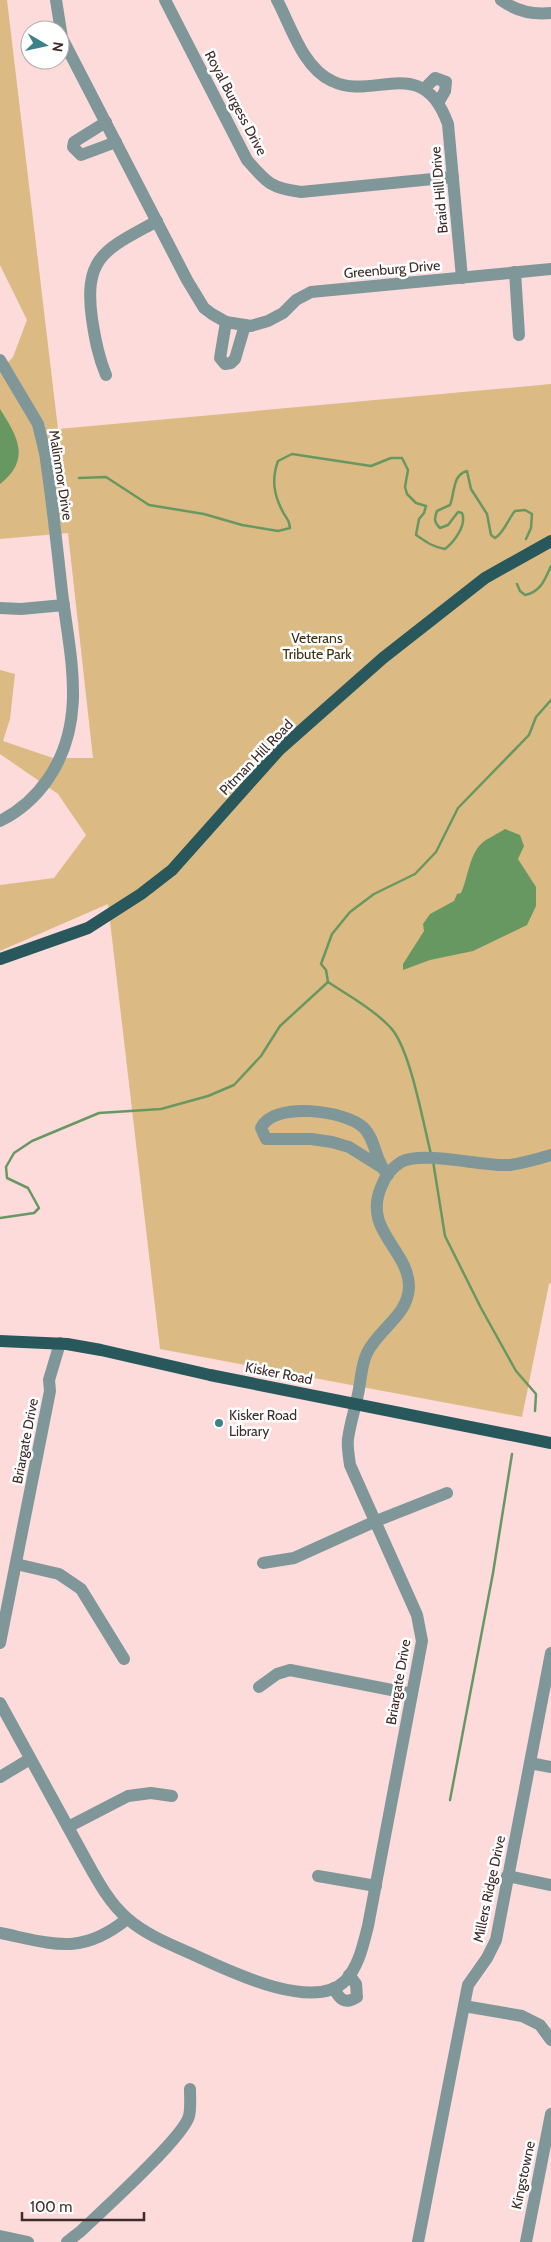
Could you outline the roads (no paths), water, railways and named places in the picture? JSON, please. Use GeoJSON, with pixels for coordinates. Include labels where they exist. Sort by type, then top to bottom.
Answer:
{"type":"FeatureCollection","features":[{"type":"Feature","properties":{"kind":"main road","name":"Pitman Hill Road"},"geometry":{"type":"LineString","coordinates":[[0,959],[88,928],[141,894],[172,870],[280,750],[382,658],[484,578],[551,541]]}},
{"type":"Feature","properties":{"kind":"main road","name":"Kisker Road"},"geometry":{"type":"LineString","coordinates":[[0,1341],[59,1349],[356,1403],[551,1443]]}},
{"type":"Feature","properties":{"kind":"street","name":"Greenburg Drive"},"geometry":{"type":"LineString","coordinates":[[56,0],[62,38],[187,280],[204,308],[226,322],[245,325],[268,321],[311,292],[551,269]]}},
{"type":"Feature","properties":{"kind":"street","name":"Royal Burgess Drive"},"geometry":{"type":"LineString","coordinates":[[165,0],[247,160],[264,179],[278,189],[301,192],[453,177]]}},
{"type":"Feature","properties":{"kind":"street"},"geometry":{"type":"LineString","coordinates":[[277,0],[306,57],[319,72],[332,82],[360,86],[407,83],[424,89],[435,78],[446,82],[445,91],[438,103]]}},
{"type":"Feature","properties":{"kind":"street"},"geometry":{"type":"LineString","coordinates":[[501,0],[514,8],[527,12],[551,13]]}},
{"type":"Feature","properties":{"kind":"street","name":"Braid Hill Drive"},"geometry":{"type":"LineString","coordinates":[[424,89],[443,109],[448,124],[462,278]]}},
{"type":"Feature","properties":{"kind":"street"},"geometry":{"type":"LineString","coordinates":[[106,122],[74,142],[73,148],[81,155],[116,142]]}},
{"type":"Feature","properties":{"kind":"street"},"geometry":{"type":"LineString","coordinates":[[106,375],[98,357],[90,302],[90,283],[94,268],[112,246],[157,221]]}},
{"type":"Feature","properties":{"kind":"street"},"geometry":{"type":"LineString","coordinates":[[515,272],[519,335]]}},
{"type":"Feature","properties":{"kind":"street"},"geometry":{"type":"LineString","coordinates":[[226,322],[220,358],[224,364],[231,363],[235,359],[245,325]]}},
{"type":"Feature","properties":{"kind":"street","name":"Malinmor Drive"},"geometry":{"type":"LineString","coordinates":[[0,360],[38,424],[45,453],[74,701],[68,739],[63,756],[40,791],[17,813],[0,820]]}},
{"type":"Feature","properties":{"kind":"street"},"geometry":{"type":"LineString","coordinates":[[0,608],[21,609],[64,604]]}},
{"type":"Feature","properties":{"kind":"street"},"geometry":{"type":"LineString","coordinates":[[318,1111],[336,1115],[363,1127],[384,1171],[340,1144],[311,1139],[266,1139],[261,1128],[269,1118],[285,1113],[318,1111]]}},
{"type":"Feature","properties":{"kind":"street"},"geometry":{"type":"LineString","coordinates":[[384,1171],[410,1159],[510,1165],[551,1155]]}},
{"type":"Feature","properties":{"kind":"street","name":"Briargate Drive"},"geometry":{"type":"LineString","coordinates":[[334,1988],[344,1982],[359,1959],[376,1886],[422,1642],[421,1627],[350,1465],[347,1440],[366,1354],[377,1337],[402,1310],[408,1296],[409,1285],[406,1272],[379,1223],[376,1208],[384,1171]]}},
{"type":"Feature","properties":{"kind":"street","name":"Briargate Drive"},"geometry":{"type":"LineString","coordinates":[[0,1644],[50,1391],[56,1383],[61,1361],[59,1349]]}},
{"type":"Feature","properties":{"kind":"street"},"geometry":{"type":"LineString","coordinates":[[263,1562],[294,1558],[376,1521],[447,1493]]}},
{"type":"Feature","properties":{"kind":"street"},"geometry":{"type":"LineString","coordinates":[[16,1564],[59,1574],[81,1589],[124,1659]]}},
{"type":"Feature","properties":{"kind":"street","name":"Millers Ridge Drive"},"geometry":{"type":"LineString","coordinates":[[418,2242],[468,1985],[487,1958],[496,1940],[551,1653]]}},
{"type":"Feature","properties":{"kind":"street"},"geometry":{"type":"LineString","coordinates":[[259,1687],[277,1674],[290,1670],[412,1694]]}},
{"type":"Feature","properties":{"kind":"street"},"geometry":{"type":"LineString","coordinates":[[0,1703],[101,1886],[127,1919],[162,1940],[238,1976],[266,1985],[312,1992],[334,1988],[338,1997],[344,2001],[351,2001],[356,1997],[356,1984],[349,1975]]}},
{"type":"Feature","properties":{"kind":"street"},"geometry":{"type":"LineString","coordinates":[[0,1777],[30,1759]]}},
{"type":"Feature","properties":{"kind":"street"},"geometry":{"type":"LineString","coordinates":[[530,1762],[551,1766]]}},
{"type":"Feature","properties":{"kind":"street"},"geometry":{"type":"LineString","coordinates":[[68,1827],[128,1796],[151,1793],[172,1796]]}},
{"type":"Feature","properties":{"kind":"street"},"geometry":{"type":"LineString","coordinates":[[318,1876],[376,1886]]}},
{"type":"Feature","properties":{"kind":"street"},"geometry":{"type":"LineString","coordinates":[[507,1876],[551,1885]]}},
{"type":"Feature","properties":{"kind":"street"},"geometry":{"type":"LineString","coordinates":[[0,1933],[67,1945],[84,1943],[108,1934],[127,1919]]}},
{"type":"Feature","properties":{"kind":"street"},"geometry":{"type":"LineString","coordinates":[[464,2006],[522,2016],[547,2026],[551,2040]]}},
{"type":"Feature","properties":{"kind":"street"},"geometry":{"type":"LineString","coordinates":[[67,2242],[87,2226],[160,2153],[182,2128],[189,2117],[190,2089]]}},
{"type":"Feature","properties":{"kind":"street","name":"Kingstowne"},"geometry":{"type":"LineString","coordinates":[[526,2242],[551,2114]]}},
{"type":"Feature","properties":{"kind":"street"},"geometry":{"type":"LineString","coordinates":[[0,2236],[28,2242]]}},
{"type":"Feature","properties":{"kind":"waterway"},"geometry":{"type":"LineString","coordinates":[[79,478],[106,477],[149,505],[204,514],[242,525],[278,531],[290,528],[278,501],[275,488],[274,481],[278,461],[292,454],[371,466],[391,458],[402,458],[408,470],[405,487],[407,494],[416,503],[426,506],[424,513],[419,519],[416,535],[423,540],[433,546],[445,549],[459,533],[463,523],[462,513],[458,512],[448,525],[440,528],[435,518],[437,511],[450,505],[456,480],[462,473],[467,471],[471,489],[487,514],[491,535],[495,538],[498,536],[515,511],[525,510],[532,514],[531,528],[526,539]]}},
{"type":"Feature","properties":{"kind":"waterway"},"geometry":{"type":"LineString","coordinates":[[517,584],[520,591],[525,595],[535,591],[542,584],[551,566]]}},
{"type":"Feature","properties":{"kind":"waterway"},"geometry":{"type":"LineString","coordinates":[[431,1154],[410,1068],[397,1037],[390,1027],[376,1014],[328,982],[326,970],[321,964],[332,934],[350,912],[374,894],[415,874],[436,852],[458,808],[529,735],[536,717],[551,700]]}},
{"type":"Feature","properties":{"kind":"waterway"},"geometry":{"type":"LineString","coordinates":[[0,1218],[34,1213],[39,1208],[28,1188],[7,1178],[6,1167],[14,1153],[32,1141],[99,1113],[161,1109],[208,1096],[234,1085],[261,1056],[280,1026],[328,982]]}},
{"type":"Feature","properties":{"kind":"waterway"},"geometry":{"type":"LineString","coordinates":[[433,1161],[445,1236],[481,1308],[516,1371],[536,1394],[535,1411]]}},
{"type":"Feature","properties":{"kind":"waterway"},"geometry":{"type":"LineString","coordinates":[[450,1800],[493,1573],[512,1454]]}},
{"type":"Feature","properties":{"kind":"place","name":"Kisker Road Library"},"geometry":{"type":"Point","coordinates":[219,1423]}},
{"type":"Feature","properties":{"kind":"park label","name":"Veterans Tribute Park"},"geometry":{"type":"Point","coordinates":[317,646]}}]}
